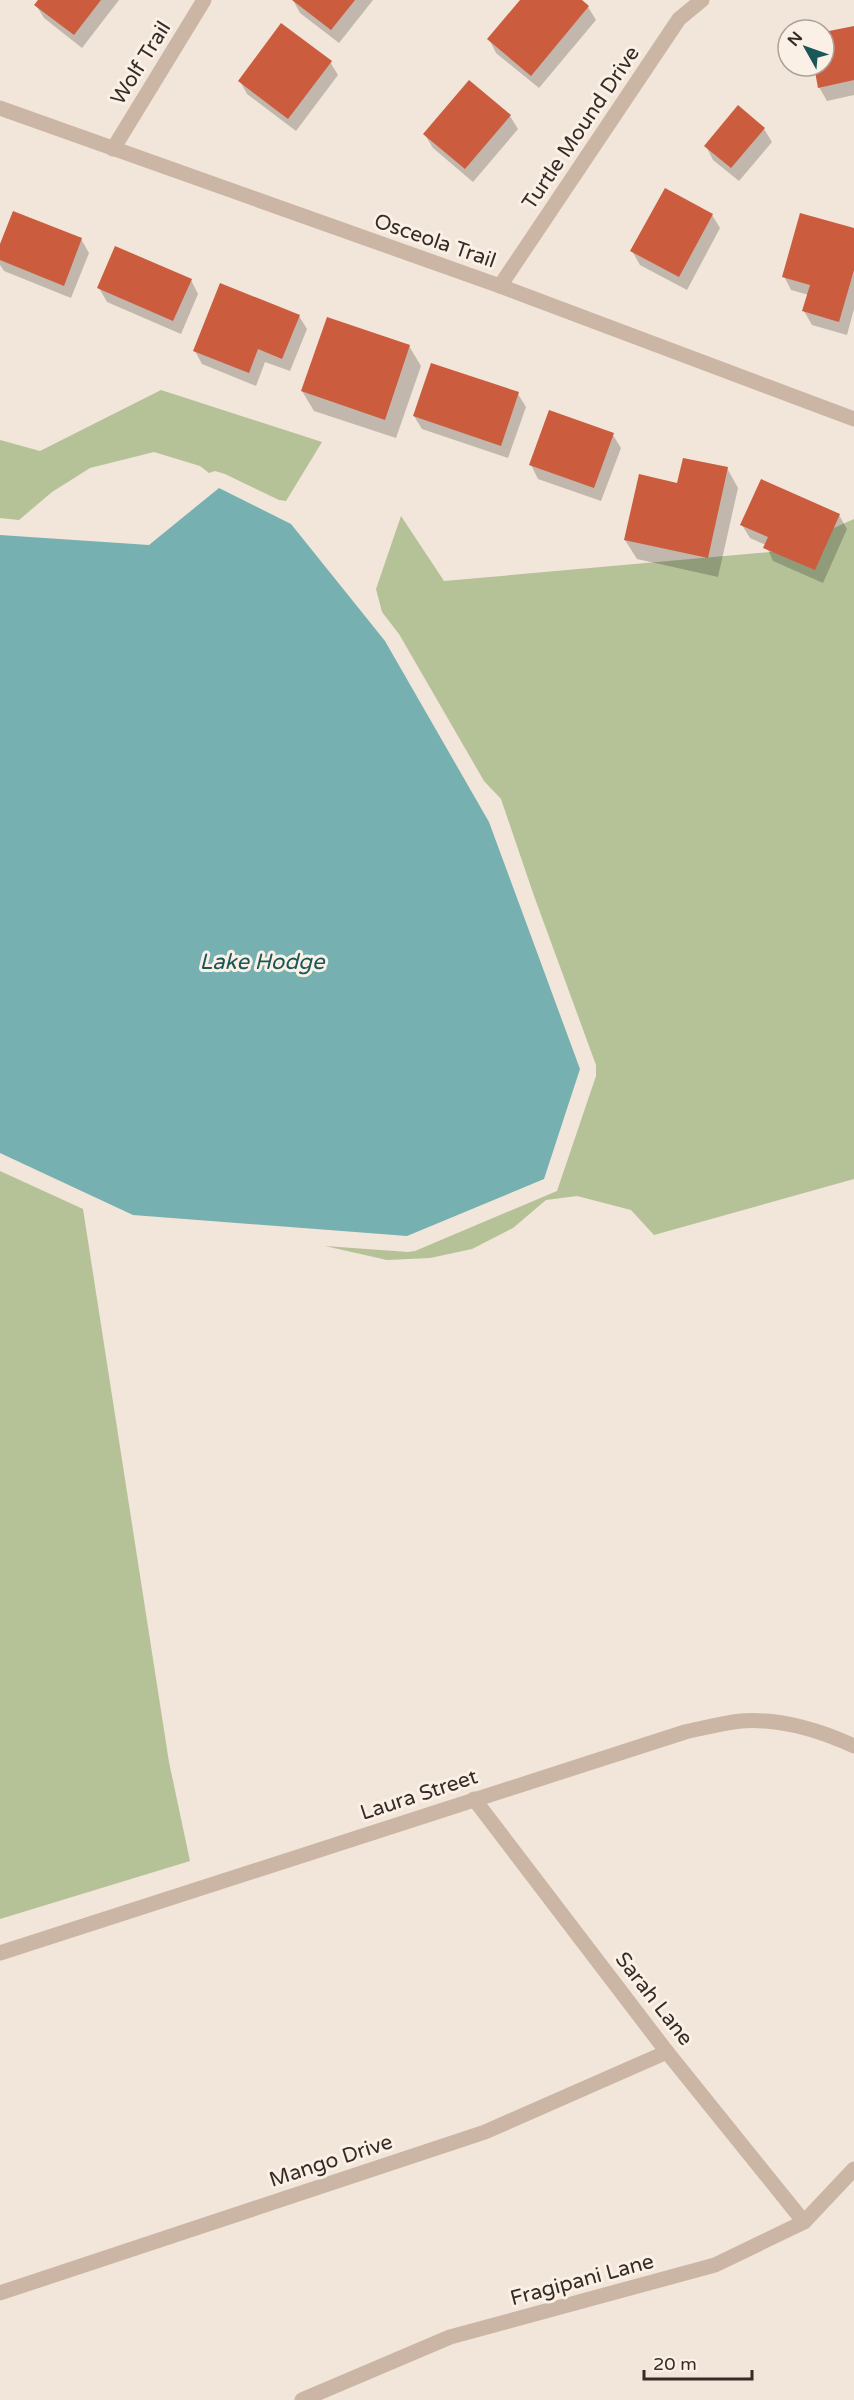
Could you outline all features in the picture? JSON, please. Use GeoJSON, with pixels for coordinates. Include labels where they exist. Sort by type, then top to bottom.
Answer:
{"type":"FeatureCollection","features":[{"type":"Feature","properties":{"kind":"street","name":"Wolf Trail"},"geometry":{"type":"LineString","coordinates":[[113,149],[204,0]]}},
{"type":"Feature","properties":{"kind":"street","name":"Turtle Mound Drive"},"geometry":{"type":"LineString","coordinates":[[500,286],[680,19],[702,0]]}},
{"type":"Feature","properties":{"kind":"street","name":"Osceola Trail"},"geometry":{"type":"LineString","coordinates":[[0,108],[500,286],[854,419]]}},
{"type":"Feature","properties":{"kind":"street","name":"Laura Street"},"geometry":{"type":"LineString","coordinates":[[0,1953],[686,1732],[742,1721],[784,1723],[829,1734],[854,1746]]}},
{"type":"Feature","properties":{"kind":"street","name":"Sarah Lane"},"geometry":{"type":"LineString","coordinates":[[474,1799],[668,2052],[804,2222]]}},
{"type":"Feature","properties":{"kind":"street","name":"Mango Drive"},"geometry":{"type":"LineString","coordinates":[[0,2293],[485,2132],[668,2052]]}},
{"type":"Feature","properties":{"kind":"street","name":"Fragipani Lane"},"geometry":{"type":"LineString","coordinates":[[302,2400],[450,2337],[715,2265],[804,2222],[854,2169]]}},
{"type":"Feature","properties":{"kind":"green space"},"geometry":{"type":"Polygon","coordinates":[[[161,390],[322,442],[286,501],[279,500],[225,474],[215,471],[209,473],[200,466],[154,452],[90,468],[52,492],[19,520],[0,518],[0,440],[40,451],[161,390]]]}},
{"type":"Feature","properties":{"kind":"green space"},"geometry":{"type":"Polygon","coordinates":[[[401,516],[444,581],[782,551],[854,519],[854,1179],[654,1235],[631,1210],[577,1196],[546,1200],[513,1228],[472,1249],[430,1258],[387,1260],[325,1246],[415,1251],[557,1191],[596,1076],[596,1065],[501,799],[484,781],[399,634],[382,612],[376,589],[401,516]]]}},
{"type":"Feature","properties":{"kind":"green space"},"geometry":{"type":"Polygon","coordinates":[[[0,1171],[83,1209],[169,1762],[190,1861],[0,1919],[0,1171]]]}},
{"type":"Feature","properties":{"kind":"water","name":"Lake Hodge"},"geometry":{"type":"Polygon","coordinates":[[[219,488],[291,524],[385,641],[489,822],[580,1069],[544,1179],[407,1236],[133,1215],[0,1153],[0,535],[149,545],[219,488]]]}},
{"type":"Feature","properties":{"kind":"building"},"geometry":{"type":"Polygon","coordinates":[[[38,0],[101,0],[74,35],[34,5],[38,0]]]}},
{"type":"Feature","properties":{"kind":"building"},"geometry":{"type":"Polygon","coordinates":[[[292,0],[355,0],[331,30],[292,0]]]}},
{"type":"Feature","properties":{"kind":"building"},"geometry":{"type":"Polygon","coordinates":[[[520,0],[582,0],[589,6],[531,76],[487,39],[520,0]]]}},
{"type":"Feature","properties":{"kind":"building"},"geometry":{"type":"Polygon","coordinates":[[[281,23],[332,61],[288,119],[238,81],[281,23]]]}},
{"type":"Feature","properties":{"kind":"building"},"geometry":{"type":"Polygon","coordinates":[[[854,26],[854,80],[818,88],[816,78],[836,78],[836,30],[854,26]]]}},
{"type":"Feature","properties":{"kind":"building"},"geometry":{"type":"Polygon","coordinates":[[[469,80],[511,115],[465,169],[423,134],[469,80]]]}},
{"type":"Feature","properties":{"kind":"building"},"geometry":{"type":"Polygon","coordinates":[[[738,105],[765,128],[731,168],[704,146],[738,105]]]}},
{"type":"Feature","properties":{"kind":"building"},"geometry":{"type":"Polygon","coordinates":[[[665,188],[713,214],[679,277],[630,251],[665,188]]]}},
{"type":"Feature","properties":{"kind":"building"},"geometry":{"type":"Polygon","coordinates":[[[13,211],[82,238],[64,286],[0,260],[0,244],[13,211]]]}},
{"type":"Feature","properties":{"kind":"building"},"geometry":{"type":"Polygon","coordinates":[[[800,213],[854,228],[854,270],[839,322],[802,311],[810,285],[782,277],[800,213]]]}},
{"type":"Feature","properties":{"kind":"building"},"geometry":{"type":"Polygon","coordinates":[[[115,246],[192,279],[173,321],[97,288],[115,246]]]}},
{"type":"Feature","properties":{"kind":"building"},"geometry":{"type":"Polygon","coordinates":[[[220,283],[300,315],[282,359],[258,349],[249,373],[193,351],[220,283]]]}},
{"type":"Feature","properties":{"kind":"building"},"geometry":{"type":"Polygon","coordinates":[[[327,317],[410,345],[385,420],[301,391],[327,317]]]}},
{"type":"Feature","properties":{"kind":"building"},"geometry":{"type":"Polygon","coordinates":[[[431,363],[519,392],[501,446],[413,416],[431,363]]]}},
{"type":"Feature","properties":{"kind":"building"},"geometry":{"type":"Polygon","coordinates":[[[549,410],[614,433],[594,488],[529,465],[549,410]]]}},
{"type":"Feature","properties":{"kind":"building"},"geometry":{"type":"Polygon","coordinates":[[[683,458],[728,467],[708,558],[624,540],[639,474],[677,483],[683,458]]]}},
{"type":"Feature","properties":{"kind":"building"},"geometry":{"type":"Polygon","coordinates":[[[761,479],[840,514],[815,570],[763,548],[768,537],[740,525],[761,479]]]}}]}
